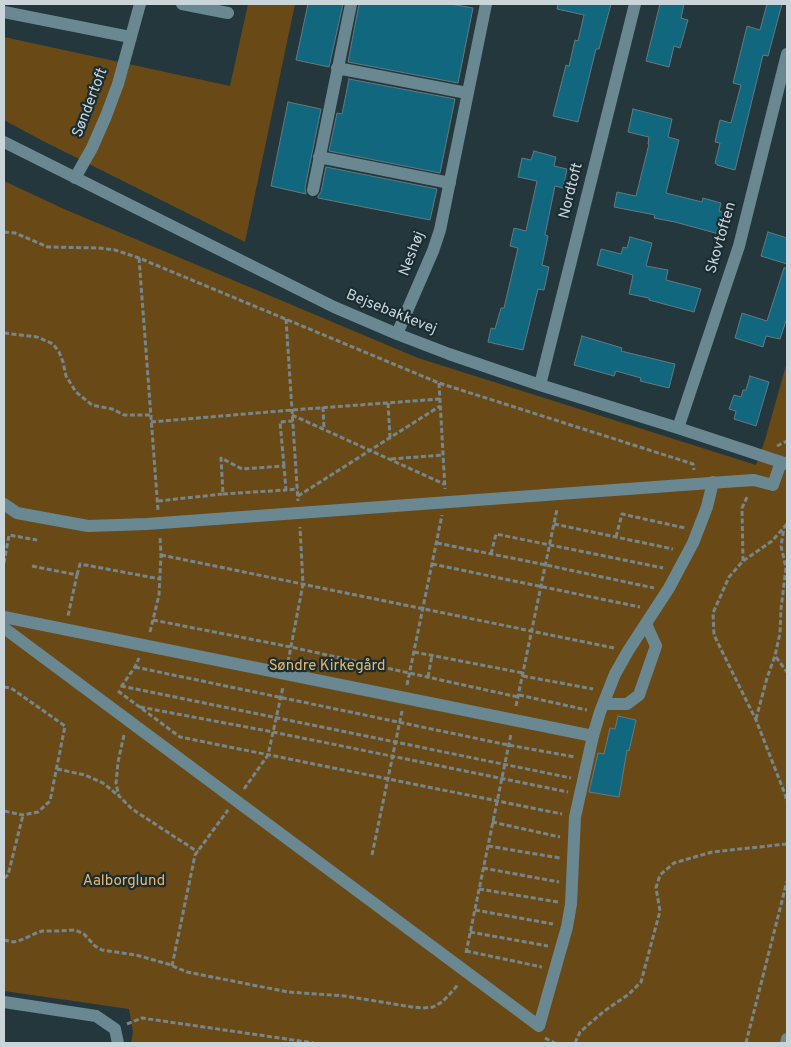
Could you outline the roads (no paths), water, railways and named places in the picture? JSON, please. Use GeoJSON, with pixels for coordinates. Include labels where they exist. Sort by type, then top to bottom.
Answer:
{"type":"FeatureCollection","features":[{"type":"Feature","properties":{"kind":"street","name":"Søndertoft"},"geometry":{"type":"LineString","coordinates":[[75,178],[92,148],[118,84],[140,4]]}},
{"type":"Feature","properties":{"kind":"street"},"geometry":{"type":"LineString","coordinates":[[182,4],[228,13]]}},
{"type":"Feature","properties":{"kind":"street"},"geometry":{"type":"LineString","coordinates":[[313,190],[351,4]]}},
{"type":"Feature","properties":{"kind":"street","name":"Neshøj"},"geometry":{"type":"LineString","coordinates":[[397,334],[433,251],[440,230],[486,4]]}},
{"type":"Feature","properties":{"kind":"street","name":"Nordtoft"},"geometry":{"type":"LineString","coordinates":[[540,385],[635,4]]}},
{"type":"Feature","properties":{"kind":"street"},"geometry":{"type":"LineString","coordinates":[[4,12],[23,10],[130,37]]}},
{"type":"Feature","properties":{"kind":"street","name":"Skovtoften"},"geometry":{"type":"LineString","coordinates":[[678,428],[739,246],[787,54]]}},
{"type":"Feature","properties":{"kind":"street"},"geometry":{"type":"LineString","coordinates":[[337,68],[467,93]]}},
{"type":"Feature","properties":{"kind":"street","name":"Bejsebakkevej"},"geometry":{"type":"LineString","coordinates":[[4,142],[334,307],[397,334],[540,385],[784,463]]}},
{"type":"Feature","properties":{"kind":"street"},"geometry":{"type":"LineString","coordinates":[[319,157],[450,184]]}},
{"type":"Feature","properties":{"kind":"street"},"geometry":{"type":"LineString","coordinates":[[4,504],[17,513],[88,526],[159,523],[713,482],[754,480],[773,485],[784,463]]}},
{"type":"Feature","properties":{"kind":"street"},"geometry":{"type":"LineString","coordinates":[[4,627],[539,1026],[567,927],[571,904],[576,817],[593,736],[615,674],[688,552],[707,508],[713,482]]}},
{"type":"Feature","properties":{"kind":"street"},"geometry":{"type":"LineString","coordinates":[[4,617],[593,736]]}},
{"type":"Feature","properties":{"kind":"street"},"geometry":{"type":"LineString","coordinates":[[4,627],[21,620]]}},
{"type":"Feature","properties":{"kind":"street"},"geometry":{"type":"LineString","coordinates":[[604,703],[627,704],[639,695],[656,646],[646,624]]}},
{"type":"Feature","properties":{"kind":"street"},"geometry":{"type":"LineString","coordinates":[[4,1002],[96,1016],[115,1029],[118,1043]]}},
{"type":"Feature","properties":{"kind":"street"},"geometry":{"type":"LineString","coordinates":[[786,1043],[787,1039]]}},
{"type":"Feature","properties":{"kind":"park label","name":"Søndre Kirkegård"},"geometry":{"type":"Point","coordinates":[327,667]}},
{"type":"Feature","properties":{"kind":"park label","name":"Aalborglund"},"geometry":{"type":"Point","coordinates":[124,882]}}]}
